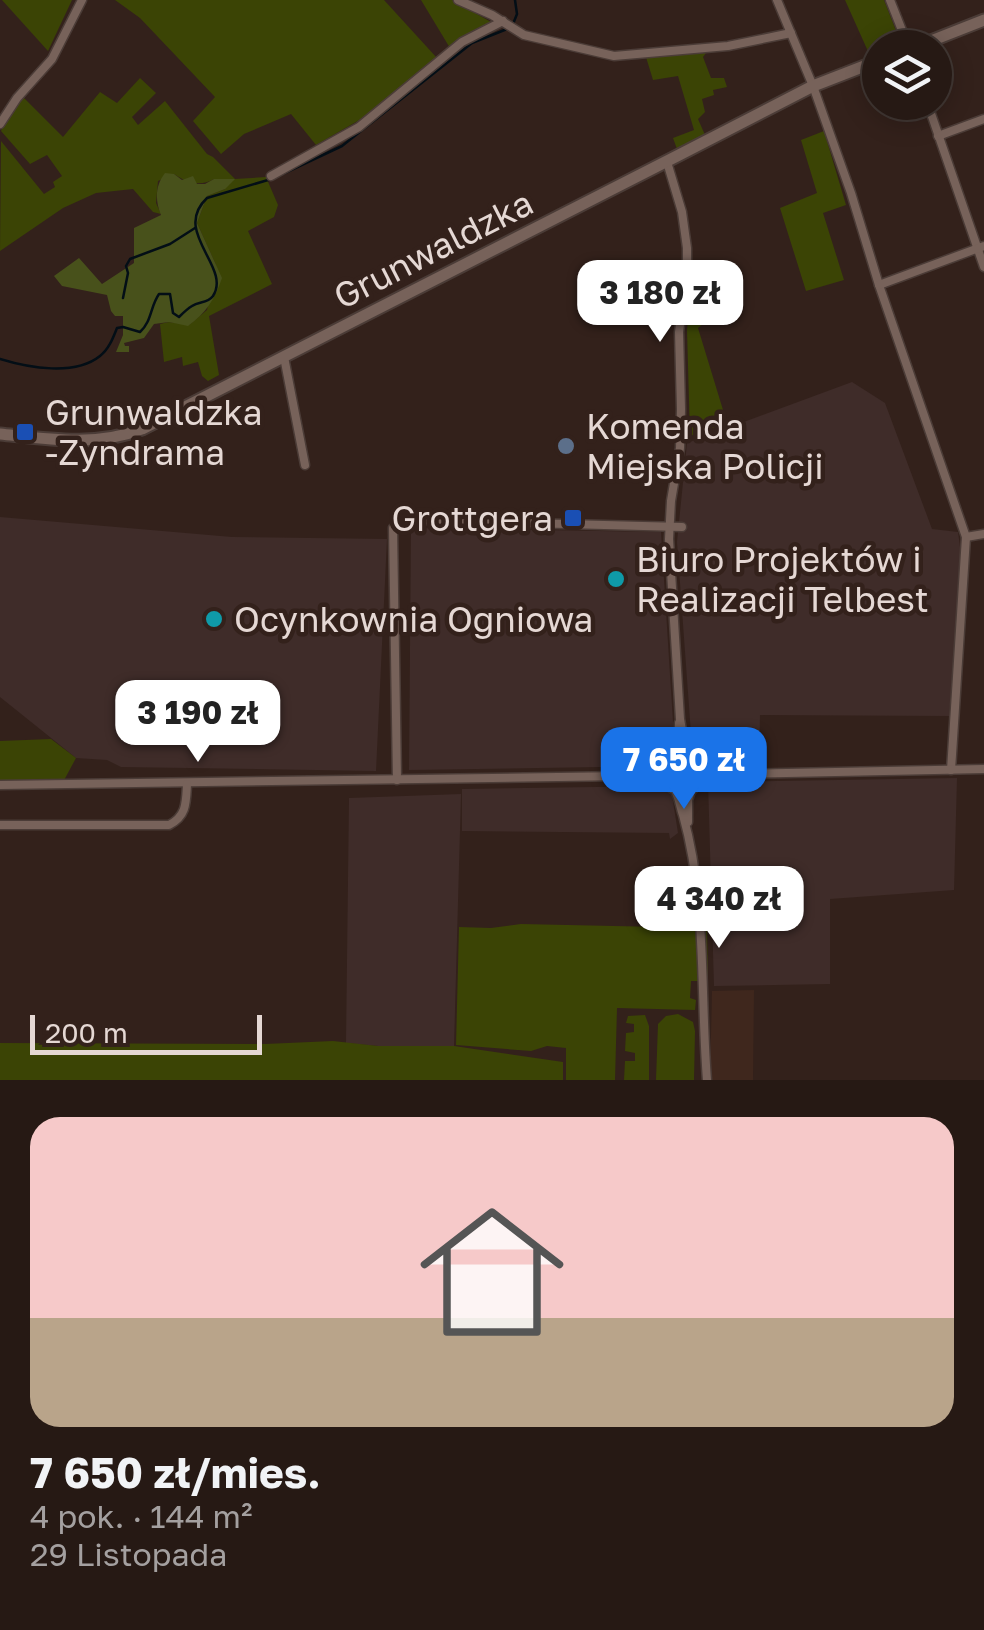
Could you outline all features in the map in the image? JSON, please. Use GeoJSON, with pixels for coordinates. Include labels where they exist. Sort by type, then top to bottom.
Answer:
{"type":"FeatureCollection","features":[{"type":"Feature","properties":{"kind":"street"},"geometry":{"type":"LineString","coordinates":[[0,124],[52,58],[82,0]]}},
{"type":"Feature","properties":{"kind":"street"},"geometry":{"type":"LineString","coordinates":[[458,0],[534,38],[614,56],[715,48],[792,33]]}},
{"type":"Feature","properties":{"kind":"street"},"geometry":{"type":"LineString","coordinates":[[778,0],[851,194],[966,537],[951,770]]}},
{"type":"Feature","properties":{"kind":"street"},"geometry":{"type":"LineString","coordinates":[[890,0],[903,30]]}},
{"type":"Feature","properties":{"kind":"street"},"geometry":{"type":"LineString","coordinates":[[952,32],[984,20]]}},
{"type":"Feature","properties":{"kind":"street"},"geometry":{"type":"LineString","coordinates":[[271,176],[359,127],[462,42],[480,32],[508,25]]}},
{"type":"Feature","properties":{"kind":"street","name":"Grunwaldzka"},"geometry":{"type":"LineString","coordinates":[[0,434],[92,442],[129,434],[813,86],[862,67]]}},
{"type":"Feature","properties":{"kind":"street"},"geometry":{"type":"LineString","coordinates":[[933,120],[984,267]]}},
{"type":"Feature","properties":{"kind":"street"},"geometry":{"type":"LineString","coordinates":[[938,136],[984,120]]}},
{"type":"Feature","properties":{"kind":"street"},"geometry":{"type":"LineString","coordinates":[[666,162],[686,230],[688,261],[679,332],[680,448],[669,526],[680,719],[686,753],[699,769],[737,774],[984,769]]}},
{"type":"Feature","properties":{"kind":"street"},"geometry":{"type":"LineString","coordinates":[[879,285],[980,248]]}},
{"type":"Feature","properties":{"kind":"street"},"geometry":{"type":"LineString","coordinates":[[284,357],[305,465]]}},
{"type":"Feature","properties":{"kind":"street"},"geometry":{"type":"LineString","coordinates":[[397,780],[394,528],[411,520],[682,527]]}},
{"type":"Feature","properties":{"kind":"street"},"geometry":{"type":"LineString","coordinates":[[966,537],[984,534]]}},
{"type":"Feature","properties":{"kind":"street"},"geometry":{"type":"LineString","coordinates":[[680,719],[678,749],[666,775],[687,826]]}},
{"type":"Feature","properties":{"kind":"street"},"geometry":{"type":"LineString","coordinates":[[0,784],[624,776],[660,772],[684,758],[690,760]]}},
{"type":"Feature","properties":{"kind":"street"},"geometry":{"type":"LineString","coordinates":[[699,769],[699,783]]}},
{"type":"Feature","properties":{"kind":"street"},"geometry":{"type":"LineString","coordinates":[[708,1080],[698,896],[687,826],[688,800],[699,783],[737,774]]}},
{"type":"Feature","properties":{"kind":"street"},"geometry":{"type":"LineString","coordinates":[[624,776],[658,780],[682,793],[691,791]]}},
{"type":"Feature","properties":{"kind":"street"},"geometry":{"type":"LineString","coordinates":[[0,825],[168,825],[184,812],[187,784]]}},
{"type":"Feature","properties":{"kind":"shaded area"},"geometry":{"type":"Polygon","coordinates":[[[852,382],[885,403],[932,529],[958,532],[962,561],[949,716],[760,715],[759,768],[708,770],[693,761],[677,542],[687,443],[852,382]]]}},
{"type":"Feature","properties":{"kind":"shaded area"},"geometry":{"type":"Polygon","coordinates":[[[0,517],[232,537],[387,539],[376,771],[121,767],[107,760],[76,758],[0,697],[0,517]]]}},
{"type":"Feature","properties":{"kind":"shaded area"},"geometry":{"type":"Polygon","coordinates":[[[411,528],[661,532],[674,738],[663,766],[409,770],[411,528]]]}},
{"type":"Feature","properties":{"kind":"shaded area"},"geometry":{"type":"Polygon","coordinates":[[[957,778],[954,890],[830,899],[830,984],[714,986],[708,782],[957,778]]]}},
{"type":"Feature","properties":{"kind":"shaded area"},"geometry":{"type":"Polygon","coordinates":[[[666,786],[672,795],[678,833],[670,839],[669,833],[462,831],[462,789],[666,786]]]}},
{"type":"Feature","properties":{"kind":"shaded area"},"geometry":{"type":"Polygon","coordinates":[[[461,794],[454,1046],[346,1043],[349,798],[461,794]]]}},
{"type":"Feature","properties":{"kind":"shaded area"},"geometry":{"type":"Polygon","coordinates":[[[754,990],[753,1080],[710,1080],[712,991],[754,990]]]}},
{"type":"Feature","properties":{"kind":"green space"},"geometry":{"type":"Polygon","coordinates":[[[2,0],[72,0],[48,51],[2,0]]]}},
{"type":"Feature","properties":{"kind":"green space"},"geometry":{"type":"Polygon","coordinates":[[[115,0],[384,0],[437,58],[375,111],[316,145],[291,114],[244,134],[221,154],[193,121],[215,97],[140,18],[115,0]]]}},
{"type":"Feature","properties":{"kind":"green space"},"geometry":{"type":"Polygon","coordinates":[[[421,0],[452,0],[491,22],[450,48],[421,0]]]}},
{"type":"Feature","properties":{"kind":"green space"},"geometry":{"type":"Polygon","coordinates":[[[845,0],[884,0],[896,30],[862,30],[862,38],[845,0]]]}},
{"type":"Feature","properties":{"kind":"green space"},"geometry":{"type":"Polygon","coordinates":[[[706,53],[703,57],[711,78],[724,78],[727,87],[713,90],[714,95],[702,99],[705,112],[698,119],[705,135],[677,149],[673,138],[694,130],[678,76],[653,80],[646,57],[706,53]]]}},
{"type":"Feature","properties":{"kind":"green space"},"geometry":{"type":"Polygon","coordinates":[[[140,78],[156,93],[132,117],[138,125],[165,101],[207,154],[235,179],[266,177],[278,205],[274,217],[248,231],[272,284],[209,316],[219,375],[208,381],[198,362],[183,366],[182,357],[164,362],[160,324],[189,325],[207,310],[216,265],[197,223],[207,196],[225,189],[214,179],[194,183],[174,174],[158,181],[156,203],[161,214],[153,212],[133,189],[96,193],[63,208],[0,251],[1,141],[44,194],[62,176],[47,155],[30,164],[1,131],[23,97],[63,137],[100,92],[117,103],[140,78]]]}},
{"type":"Feature","properties":{"kind":"green space"},"geometry":{"type":"Polygon","coordinates":[[[824,131],[846,205],[823,213],[844,280],[806,291],[780,208],[817,193],[801,140],[824,131]]]}},
{"type":"Feature","properties":{"kind":"green space"},"geometry":{"type":"Polygon","coordinates":[[[165,173],[182,180],[193,176],[197,184],[235,179],[225,189],[207,196],[197,223],[222,278],[209,305],[188,326],[154,324],[144,338],[124,343],[129,352],[116,352],[123,335],[123,316],[115,316],[111,311],[107,295],[62,286],[54,276],[79,258],[102,284],[134,263],[134,228],[161,215],[157,193],[165,173]]]}},
{"type":"Feature","properties":{"kind":"green space"},"geometry":{"type":"Polygon","coordinates":[[[691,294],[699,295],[708,320],[698,328],[727,423],[690,436],[687,330],[691,294]]]}},
{"type":"Feature","properties":{"kind":"green space"},"geometry":{"type":"Polygon","coordinates":[[[51,739],[76,758],[62,784],[0,783],[0,741],[51,739]]]}},
{"type":"Feature","properties":{"kind":"green space"},"geometry":{"type":"Polygon","coordinates":[[[521,924],[707,928],[708,981],[691,981],[690,998],[696,1000],[695,1010],[617,1008],[615,1080],[566,1080],[566,1048],[547,1046],[531,1051],[456,1045],[459,927],[521,924]]]}},
{"type":"Feature","properties":{"kind":"green space"},"geometry":{"type":"Polygon","coordinates":[[[678,1014],[693,1022],[694,1080],[656,1080],[658,1024],[666,1016],[678,1014]]]}},
{"type":"Feature","properties":{"kind":"green space"},"geometry":{"type":"Polygon","coordinates":[[[645,1015],[649,1026],[649,1080],[624,1080],[625,1061],[635,1061],[635,1053],[625,1051],[626,1033],[634,1032],[634,1024],[626,1023],[628,1016],[645,1015]]]}},
{"type":"Feature","properties":{"kind":"green space"},"geometry":{"type":"Polygon","coordinates":[[[333,1041],[378,1046],[454,1046],[563,1062],[563,1080],[0,1080],[0,1043],[333,1041]]]}},
{"type":"Feature","properties":{"kind":"waterway"},"geometry":{"type":"LineString","coordinates":[[513,24],[517,14],[515,0]]}},
{"type":"Feature","properties":{"kind":"waterway"},"geometry":{"type":"LineString","coordinates":[[274,178],[342,146],[472,43],[507,29]]}},
{"type":"Feature","properties":{"kind":"waterway"},"geometry":{"type":"LineString","coordinates":[[0,359],[38,367],[78,366],[103,353],[117,328],[140,332],[159,294],[170,294],[173,313],[179,317],[195,304],[208,300],[217,285],[198,236],[198,211],[207,198],[268,180]]}},
{"type":"Feature","properties":{"kind":"waterway"},"geometry":{"type":"LineString","coordinates":[[123,298],[130,259],[170,244],[195,228]]}},
{"type":"Feature","properties":{"kind":"place","name":"Grunwaldzka -Zyndrama"},"geometry":{"type":"Point","coordinates":[25,432]}},
{"type":"Feature","properties":{"kind":"place","name":"Komenda Miejska Policji"},"geometry":{"type":"Point","coordinates":[566,446]}},
{"type":"Feature","properties":{"kind":"place","name":"Grottgera"},"geometry":{"type":"Point","coordinates":[573,518]}},
{"type":"Feature","properties":{"kind":"place","name":"Biuro Projektów i Realizacji Telbest"},"geometry":{"type":"Point","coordinates":[616,579]}},
{"type":"Feature","properties":{"kind":"place","name":"Ocynkownia Ogniowa"},"geometry":{"type":"Point","coordinates":[214,619]}}]}
